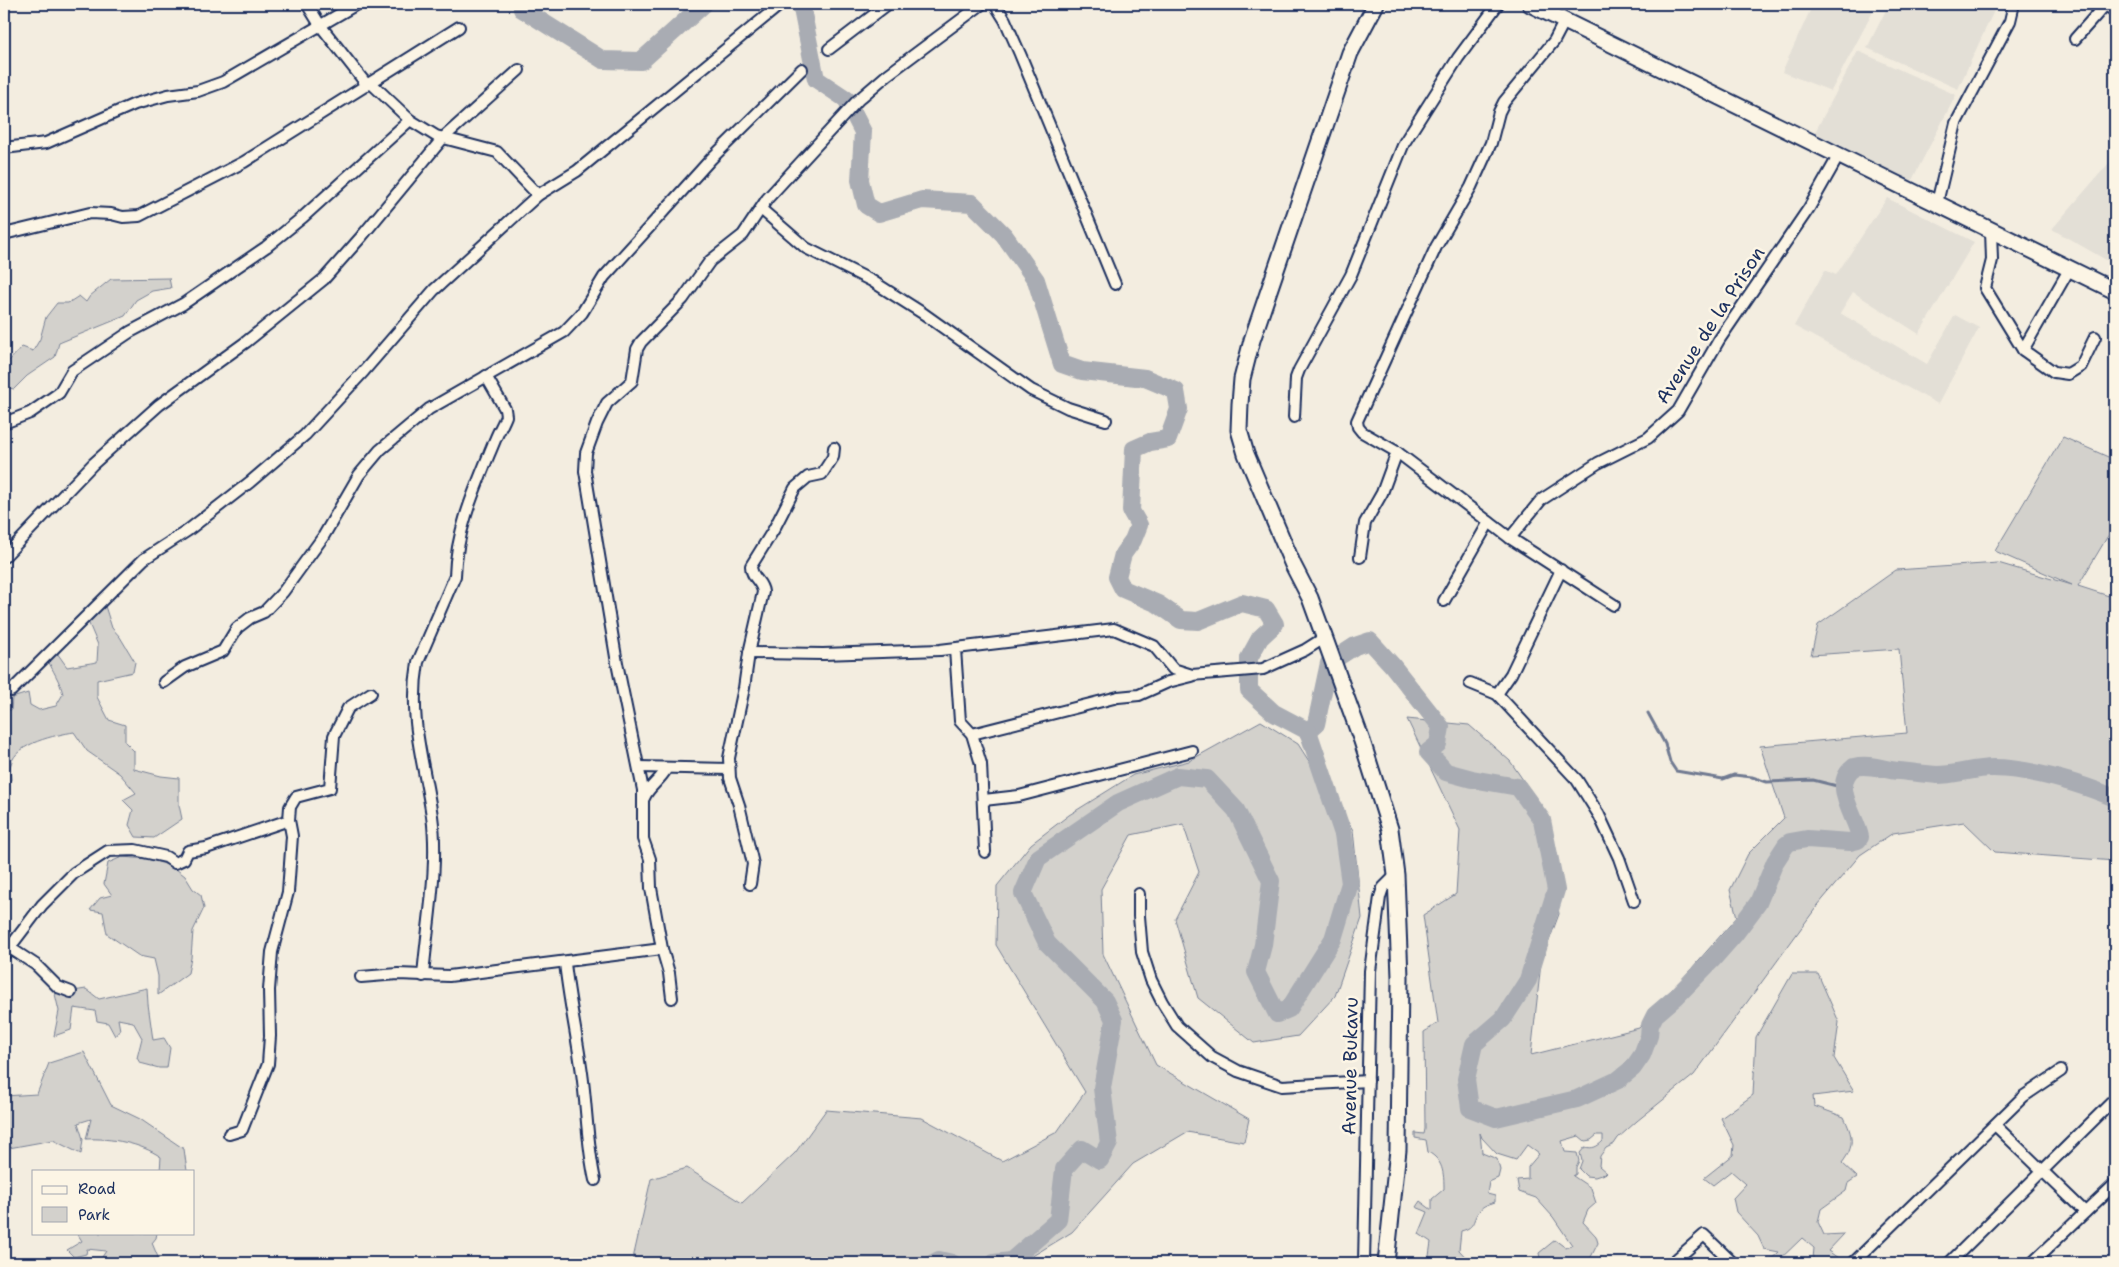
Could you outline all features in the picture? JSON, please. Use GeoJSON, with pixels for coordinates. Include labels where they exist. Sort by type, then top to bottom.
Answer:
{"type":"FeatureCollection","features":[{"type":"Feature","properties":{"kind":"street"},"geometry":{"type":"LineString","coordinates":[[307,4],[320,26],[369,84],[410,120],[436,136],[497,152],[538,195]]}},
{"type":"Feature","properties":{"kind":"street"},"geometry":{"type":"LineString","coordinates":[[4,148],[46,143],[135,104],[163,96],[198,91],[223,82],[357,4]]}},
{"type":"Feature","properties":{"kind":"street"},"geometry":{"type":"LineString","coordinates":[[11,691],[144,559],[187,531],[250,482],[305,435],[364,371],[434,290],[538,195],[577,171],[781,4]]}},
{"type":"Feature","properties":{"kind":"street"},"geometry":{"type":"LineString","coordinates":[[829,49],[888,4]]}},
{"type":"Feature","properties":{"kind":"street"},"geometry":{"type":"LineString","coordinates":[[672,998],[669,973],[662,949],[651,888],[650,859],[643,839],[643,801],[638,767],[617,663],[592,518],[585,472],[586,453],[607,403],[632,381],[637,349],[641,342],[683,299],[710,261],[743,235],[761,209],[858,100],[887,75],[982,4]]}},
{"type":"Feature","properties":{"kind":"street"},"geometry":{"type":"LineString","coordinates":[[995,4],[1005,20],[1020,54],[1115,284]]}},
{"type":"Feature","properties":{"kind":"street"},"geometry":{"type":"LineString","coordinates":[[1376,4],[1350,53],[1252,340],[1242,379],[1239,430],[1246,454],[1293,564],[1310,598],[1390,829],[1396,875],[1400,977],[1398,1150],[1386,1263]]}},
{"type":"Feature","properties":{"kind":"street"},"geometry":{"type":"LineString","coordinates":[[1294,417],[1296,378],[1299,370],[1351,275],[1404,143],[1458,58],[1498,4]]}},
{"type":"Feature","properties":{"kind":"street"},"geometry":{"type":"LineString","coordinates":[[1530,4],[2115,291]]}},
{"type":"Feature","properties":{"kind":"street"},"geometry":{"type":"LineString","coordinates":[[1937,203],[1956,123],[2010,21],[2014,4]]}},
{"type":"Feature","properties":{"kind":"street"},"geometry":{"type":"LineString","coordinates":[[2075,39],[2105,4],[2115,11]]}},
{"type":"Feature","properties":{"kind":"street"},"geometry":{"type":"LineString","coordinates":[[1565,20],[1554,41],[1504,102],[1499,112],[1491,143],[1471,187],[1436,247],[1358,416],[1358,427],[1362,432],[1397,452],[1510,538],[1614,604]]}},
{"type":"Feature","properties":{"kind":"street"},"geometry":{"type":"LineString","coordinates":[[4,234],[90,213],[111,214],[123,217],[139,216],[244,162],[459,27]]}},
{"type":"Feature","properties":{"kind":"street"},"geometry":{"type":"LineString","coordinates":[[164,682],[185,667],[223,651],[237,628],[250,617],[264,612],[283,592],[323,537],[359,475],[380,450],[429,409],[564,332],[582,313],[604,277],[694,177],[802,69]]}},
{"type":"Feature","properties":{"kind":"street"},"geometry":{"type":"LineString","coordinates":[[4,557],[93,464],[152,412],[246,342],[324,279],[443,138],[519,70]]}},
{"type":"Feature","properties":{"kind":"street"},"geometry":{"type":"LineString","coordinates":[[4,423],[30,413],[59,393],[72,371],[130,332],[183,304],[266,247],[303,217],[410,120]]}},
{"type":"Feature","properties":{"kind":"street","name":"Avenue de la Prison"},"geometry":{"type":"LineString","coordinates":[[1510,538],[1541,500],[1598,463],[1648,438],[1678,411],[1719,340],[1809,208],[1839,155]]}},
{"type":"Feature","properties":{"kind":"street"},"geometry":{"type":"LineString","coordinates":[[761,209],[806,248],[879,286],[924,314],[1031,390],[1068,408],[1106,420]]}},
{"type":"Feature","properties":{"kind":"street"},"geometry":{"type":"LineString","coordinates":[[1991,230],[1992,260],[1985,288],[2023,350],[2054,372],[2068,374],[2081,366],[2094,337]]}},
{"type":"Feature","properties":{"kind":"street"},"geometry":{"type":"LineString","coordinates":[[2023,350],[2070,268]]}},
{"type":"Feature","properties":{"kind":"street"},"geometry":{"type":"LineString","coordinates":[[423,976],[434,860],[432,817],[414,711],[416,676],[418,662],[455,576],[454,565],[459,535],[468,509],[506,416],[505,409],[486,376]]}},
{"type":"Feature","properties":{"kind":"street"},"geometry":{"type":"LineString","coordinates":[[750,884],[753,864],[739,805],[730,778],[729,758],[763,592],[762,587],[752,577],[751,566],[796,488],[808,477],[822,474],[833,458],[834,448]]}},
{"type":"Feature","properties":{"kind":"street"},"geometry":{"type":"LineString","coordinates":[[1360,557],[1364,523],[1382,493],[1397,452]]}},
{"type":"Feature","properties":{"kind":"street"},"geometry":{"type":"LineString","coordinates":[[1444,601],[1489,522]]}},
{"type":"Feature","properties":{"kind":"street"},"geometry":{"type":"LineString","coordinates":[[1497,694],[1511,674],[1561,570]]}},
{"type":"Feature","properties":{"kind":"street"},"geometry":{"type":"LineString","coordinates":[[749,653],[823,654],[955,649],[1117,629],[1154,646],[1173,670],[1192,675]]}},
{"type":"Feature","properties":{"kind":"street"},"geometry":{"type":"LineString","coordinates":[[972,734],[1118,697],[1138,695],[1168,682],[1192,675],[1235,673],[1263,669],[1326,641]]}},
{"type":"Feature","properties":{"kind":"street"},"geometry":{"type":"LineString","coordinates":[[955,649],[960,721],[972,734],[981,764],[985,852]]}},
{"type":"Feature","properties":{"kind":"street"},"geometry":{"type":"LineString","coordinates":[[1470,683],[1497,694],[1577,780],[1599,815],[1620,858],[1634,902]]}},
{"type":"Feature","properties":{"kind":"street"},"geometry":{"type":"LineString","coordinates":[[229,1134],[242,1130],[251,1101],[267,1067],[270,1036],[269,990],[272,952],[288,892],[292,836],[289,820],[290,807],[294,799],[330,788],[334,736],[348,708],[371,693]]}},
{"type":"Feature","properties":{"kind":"street"},"geometry":{"type":"LineString","coordinates":[[984,800],[1019,796],[1192,751]]}},
{"type":"Feature","properties":{"kind":"street"},"geometry":{"type":"LineString","coordinates":[[638,767],[729,769]]}},
{"type":"Feature","properties":{"kind":"street"},"geometry":{"type":"LineString","coordinates":[[643,801],[648,790],[661,779],[667,768]]}},
{"type":"Feature","properties":{"kind":"street"},"geometry":{"type":"LineString","coordinates":[[71,992],[58,988],[36,965],[5,949],[42,905],[74,873],[109,850],[135,850],[166,858],[176,863],[184,859],[188,851],[206,848],[289,820]]}},
{"type":"Feature","properties":{"kind":"street","name":"Avenue Bukavu"},"geometry":{"type":"LineString","coordinates":[[1364,1263],[1370,971],[1380,897],[1383,888],[1396,875]]}},
{"type":"Feature","properties":{"kind":"street"},"geometry":{"type":"LineString","coordinates":[[1139,894],[1138,916],[1142,952],[1152,980],[1162,1002],[1177,1026],[1212,1057],[1238,1071],[1282,1086],[1368,1082]]}},
{"type":"Feature","properties":{"kind":"street"},"geometry":{"type":"LineString","coordinates":[[361,978],[398,974],[449,976],[565,963],[662,949]]}},
{"type":"Feature","properties":{"kind":"street"},"geometry":{"type":"LineString","coordinates":[[565,963],[571,1012],[582,1072],[589,1153],[595,1180]]}},
{"type":"Feature","properties":{"kind":"street"},"geometry":{"type":"LineString","coordinates":[[1853,1263],[2024,1096],[2061,1071]]}},
{"type":"Feature","properties":{"kind":"street"},"geometry":{"type":"LineString","coordinates":[[1949,1263],[2115,1099]]}},
{"type":"Feature","properties":{"kind":"street"},"geometry":{"type":"LineString","coordinates":[[1995,1125],[2085,1212]]}},
{"type":"Feature","properties":{"kind":"street"},"geometry":{"type":"LineString","coordinates":[[2032,1263],[2115,1184]]}},
{"type":"Feature","properties":{"kind":"street"},"geometry":{"type":"LineString","coordinates":[[1672,1263],[1704,1235],[1733,1263]]}},
{"type":"Feature","properties":{"kind":"shaded area"},"geometry":{"type":"Polygon","coordinates":[[[1813,4],[1877,4],[1831,91],[1782,72],[1813,4]]]}},
{"type":"Feature","properties":{"kind":"shaded area"},"geometry":{"type":"Polygon","coordinates":[[[1889,4],[1997,4],[1958,89],[1867,48],[1889,4]]]}},
{"type":"Feature","properties":{"kind":"shaded area"},"geometry":{"type":"Polygon","coordinates":[[[1858,51],[1956,95],[1910,184],[1814,134],[1858,51]]]}},
{"type":"Feature","properties":{"kind":"shaded area"},"geometry":{"type":"Polygon","coordinates":[[[2115,156],[2115,265],[2052,229],[2115,156]]]}},
{"type":"Feature","properties":{"kind":"shaded area"},"geometry":{"type":"Polygon","coordinates":[[[1887,198],[1974,242],[1919,334],[1853,292],[1840,313],[1927,364],[1955,315],[1979,328],[1938,404],[1794,326],[1825,270],[1836,275],[1887,198]]]}},
{"type":"Feature","properties":{"kind":"green space"},"geometry":{"type":"Polygon","coordinates":[[[169,278],[171,288],[152,291],[136,300],[125,316],[59,343],[55,357],[27,376],[14,389],[4,387],[4,363],[8,362],[22,347],[33,351],[40,339],[46,317],[57,303],[68,303],[79,296],[86,302],[90,296],[111,279],[169,278]]]}},
{"type":"Feature","properties":{"kind":"green space"},"geometry":{"type":"Polygon","coordinates":[[[2063,437],[2115,460],[2115,524],[2078,586],[2115,598],[2115,861],[1995,852],[1964,822],[1893,833],[1860,855],[1818,905],[1694,1075],[1637,1121],[1614,1144],[1606,1148],[1600,1156],[1599,1166],[1607,1173],[1595,1177],[1586,1176],[1579,1169],[1582,1161],[1580,1153],[1585,1147],[1593,1148],[1599,1145],[1603,1141],[1603,1135],[1597,1135],[1591,1140],[1585,1141],[1579,1136],[1562,1141],[1565,1152],[1577,1153],[1579,1161],[1576,1167],[1576,1174],[1573,1176],[1591,1188],[1596,1203],[1588,1210],[1583,1222],[1596,1236],[1598,1243],[1588,1263],[1541,1263],[1539,1253],[1555,1240],[1566,1248],[1572,1245],[1553,1217],[1536,1198],[1519,1192],[1517,1180],[1528,1179],[1528,1167],[1539,1154],[1527,1145],[1516,1160],[1497,1154],[1482,1138],[1480,1133],[1482,1153],[1497,1159],[1500,1170],[1498,1178],[1489,1182],[1487,1194],[1495,1196],[1495,1202],[1483,1207],[1472,1225],[1461,1231],[1459,1250],[1471,1263],[1428,1263],[1431,1242],[1419,1234],[1428,1212],[1416,1207],[1420,1201],[1432,1210],[1432,1199],[1444,1189],[1444,1183],[1440,1163],[1428,1152],[1426,1140],[1415,1138],[1415,1133],[1424,1134],[1425,1129],[1424,1032],[1438,1023],[1423,915],[1456,894],[1460,830],[1407,719],[1469,725],[1510,761],[1543,809],[1559,914],[1541,963],[1531,1055],[1639,1028],[1737,917],[1730,890],[1748,854],[1784,818],[1760,746],[1907,733],[1899,649],[1811,655],[1818,625],[1896,570],[1998,563],[2072,585],[1995,551],[2063,437]]]}},
{"type":"Feature","properties":{"kind":"green space"},"geometry":{"type":"Polygon","coordinates":[[[105,606],[112,628],[120,637],[135,662],[133,672],[97,680],[97,697],[109,720],[125,725],[125,742],[134,751],[134,769],[161,776],[179,778],[179,805],[182,819],[154,838],[136,837],[129,825],[133,810],[123,800],[136,793],[120,774],[87,751],[74,732],[38,741],[20,751],[14,757],[11,764],[11,780],[4,785],[4,711],[11,710],[12,698],[28,693],[30,705],[39,710],[56,706],[63,694],[47,658],[55,650],[67,667],[97,662],[98,645],[87,619],[105,606]]]}},
{"type":"Feature","properties":{"kind":"green space"},"geometry":{"type":"Polygon","coordinates":[[[1261,721],[1298,744],[1353,830],[1362,918],[1335,996],[1298,1036],[1254,1043],[1198,998],[1175,919],[1199,872],[1183,824],[1131,835],[1101,889],[1103,954],[1156,1065],[1249,1119],[1244,1142],[1187,1132],[1133,1164],[1072,1232],[1021,1263],[632,1263],[651,1179],[687,1168],[742,1203],[795,1153],[826,1110],[922,1118],[1002,1161],[1057,1132],[1085,1092],[996,945],[997,886],[1031,844],[1069,815],[1133,775],[1189,761],[1261,721]]]}},
{"type":"Feature","properties":{"kind":"green space"},"geometry":{"type":"Polygon","coordinates":[[[122,857],[147,859],[172,866],[185,876],[193,889],[201,895],[204,908],[193,931],[188,973],[158,995],[158,976],[154,959],[139,956],[107,934],[103,912],[90,910],[100,898],[112,895],[104,884],[108,863],[122,857]]]}},
{"type":"Feature","properties":{"kind":"green space"},"geometry":{"type":"Polygon","coordinates":[[[1792,974],[1818,974],[1839,1022],[1834,1058],[1854,1091],[1813,1096],[1814,1106],[1844,1117],[1851,1135],[1851,1146],[1842,1163],[1857,1177],[1848,1183],[1846,1191],[1821,1209],[1818,1222],[1824,1235],[1844,1234],[1828,1251],[1841,1260],[1852,1258],[1847,1263],[1829,1263],[1813,1259],[1814,1248],[1802,1238],[1776,1263],[1767,1263],[1779,1252],[1764,1249],[1758,1236],[1736,1212],[1733,1198],[1746,1184],[1731,1171],[1713,1185],[1704,1178],[1733,1155],[1734,1145],[1721,1118],[1753,1095],[1756,1037],[1792,974]]]}},
{"type":"Feature","properties":{"kind":"green space"},"geometry":{"type":"Polygon","coordinates":[[[147,988],[153,1040],[164,1038],[170,1048],[167,1068],[140,1063],[137,1058],[142,1038],[133,1022],[118,1019],[120,1030],[115,1036],[108,1023],[97,1021],[95,1011],[74,1008],[71,1030],[54,1036],[59,1011],[55,994],[86,989],[99,999],[147,988]]]}},
{"type":"Feature","properties":{"kind":"green space"},"geometry":{"type":"Polygon","coordinates":[[[84,1052],[111,1105],[140,1119],[184,1149],[187,1170],[160,1170],[161,1157],[135,1145],[106,1139],[86,1139],[91,1119],[78,1123],[83,1139],[81,1154],[53,1140],[9,1148],[4,1136],[4,1096],[37,1094],[49,1063],[84,1052]]]}},
{"type":"Feature","properties":{"kind":"green space"},"geometry":{"type":"Polygon","coordinates":[[[78,1234],[157,1234],[152,1243],[160,1262],[98,1263],[106,1251],[87,1249],[86,1254],[74,1257],[67,1250],[82,1241],[78,1234]]]}},
{"type":"Feature","properties":{"kind":"waterway"},"geometry":{"type":"LineString","coordinates":[[522,4],[522,9],[603,60],[641,61],[704,4]]}},
{"type":"Feature","properties":{"kind":"waterway"},"geometry":{"type":"LineString","coordinates":[[801,4],[816,79],[846,99],[863,132],[860,180],[866,205],[879,213],[922,200],[972,203],[1004,235],[1036,280],[1062,364],[1082,371],[1145,378],[1176,391],[1179,409],[1168,439],[1150,442],[1134,449],[1131,511],[1139,525],[1133,540],[1123,554],[1117,577],[1123,589],[1158,604],[1181,620],[1198,621],[1242,603],[1266,609],[1275,624],[1260,638],[1249,658],[1249,690],[1274,713],[1308,731],[1316,724],[1329,663],[1355,646],[1370,641],[1392,665],[1441,727],[1438,744],[1428,752],[1446,772],[1472,779],[1518,787],[1542,820],[1556,890],[1528,980],[1503,1019],[1474,1044],[1466,1079],[1470,1108],[1496,1118],[1577,1099],[1618,1080],[1633,1068],[1642,1055],[1649,1036],[1650,1025],[1655,1015],[1676,997],[1734,935],[1758,903],[1775,862],[1786,845],[1790,842],[1807,839],[1850,842],[1858,840],[1860,837],[1858,829],[1844,792],[1847,774],[1854,767],[1871,766],[1937,775],[1986,768],[2007,769],[2055,778],[2087,787],[2115,798]]}},
{"type":"Feature","properties":{"kind":"waterway"},"geometry":{"type":"LineString","coordinates":[[1648,713],[1665,744],[1670,762],[1676,771],[1723,779],[1734,775],[1752,777],[1767,782],[1813,780],[1845,788]]}},
{"type":"Feature","properties":{"kind":"waterway"},"geometry":{"type":"LineString","coordinates":[[994,1263],[1011,1261],[1058,1220],[1064,1169],[1082,1149],[1100,1160],[1109,1143],[1102,1088],[1114,1020],[1105,1001],[1047,943],[1023,893],[1038,858],[1118,803],[1178,776],[1207,779],[1236,810],[1271,881],[1263,945],[1256,972],[1277,1014],[1289,1009],[1333,939],[1350,883],[1343,834],[1308,731]]}},
{"type":"Feature","properties":{"kind":"waterway"},"geometry":{"type":"LineString","coordinates":[[933,1263],[939,1260],[952,1263]]}}]}
